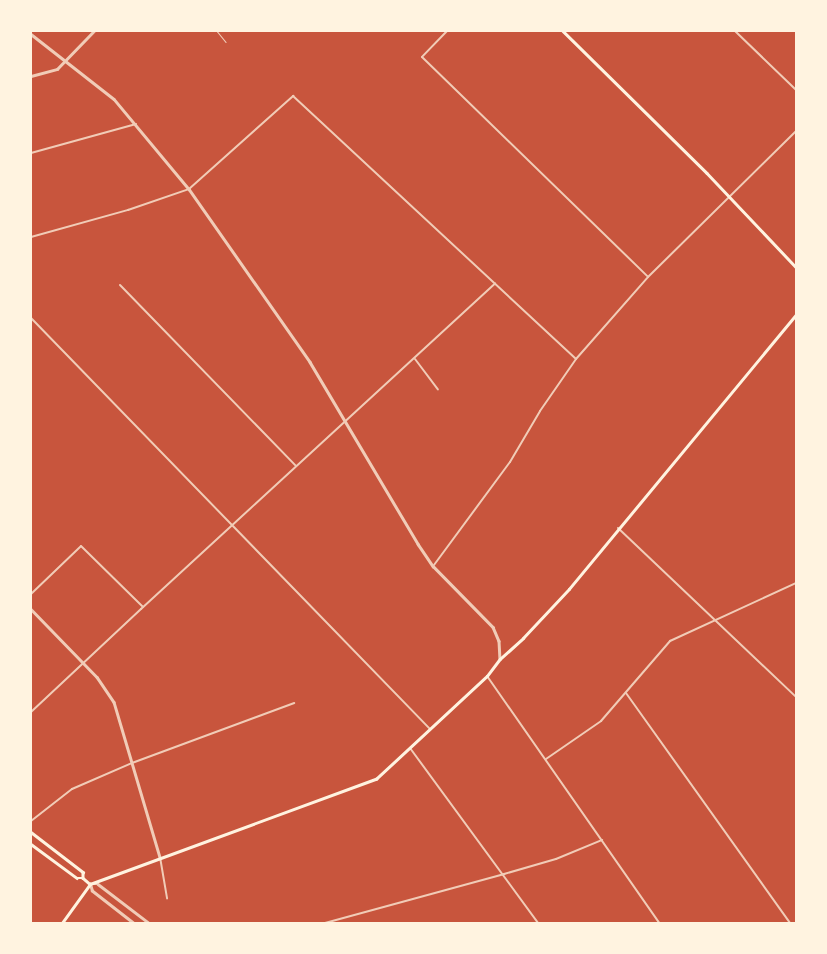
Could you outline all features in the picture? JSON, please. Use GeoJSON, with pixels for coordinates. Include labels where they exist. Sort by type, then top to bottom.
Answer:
{"type":"FeatureCollection","features":[{"type":"Feature","properties":{"kind":"main road"},"geometry":{"type":"LineString","coordinates":[[563,31],[730,198],[796,267]]}},
{"type":"Feature","properties":{"kind":"main road"},"geometry":{"type":"LineString","coordinates":[[62,923],[90,884],[376,779],[487,676],[500,659],[523,638],[569,589],[796,315]]}},
{"type":"Feature","properties":{"kind":"main road"},"geometry":{"type":"LineString","coordinates":[[31,832],[83,872],[83,878]]}},
{"type":"Feature","properties":{"kind":"main road"},"geometry":{"type":"LineString","coordinates":[[31,844],[77,878],[83,878],[90,884]]}},
{"type":"Feature","properties":{"kind":"street"},"geometry":{"type":"LineString","coordinates":[[31,76],[58,69],[94,31]]}},
{"type":"Feature","properties":{"kind":"street"},"geometry":{"type":"LineString","coordinates":[[447,31],[422,57],[648,277]]}},
{"type":"Feature","properties":{"kind":"street"},"geometry":{"type":"LineString","coordinates":[[736,31],[796,90]]}},
{"type":"Feature","properties":{"kind":"street"},"geometry":{"type":"LineString","coordinates":[[31,34],[97,84],[136,124],[188,189],[310,362],[418,544],[434,566],[490,623],[498,641],[500,659]]}},
{"type":"Feature","properties":{"kind":"street"},"geometry":{"type":"LineString","coordinates":[[31,237],[110,216],[188,189],[293,96],[576,359]]}},
{"type":"Feature","properties":{"kind":"street"},"geometry":{"type":"LineString","coordinates":[[31,153],[136,124]]}},
{"type":"Feature","properties":{"kind":"street"},"geometry":{"type":"LineString","coordinates":[[434,566],[510,462],[540,411],[576,359],[648,277],[796,131]]}},
{"type":"Feature","properties":{"kind":"street"},"geometry":{"type":"LineString","coordinates":[[31,712],[495,284]]}},
{"type":"Feature","properties":{"kind":"street"},"geometry":{"type":"LineString","coordinates":[[120,285],[296,467]]}},
{"type":"Feature","properties":{"kind":"street"},"geometry":{"type":"LineString","coordinates":[[31,318],[430,729]]}},
{"type":"Feature","properties":{"kind":"street"},"geometry":{"type":"LineString","coordinates":[[415,359],[438,388]]}},
{"type":"Feature","properties":{"kind":"street"},"geometry":{"type":"LineString","coordinates":[[618,528],[796,697]]}},
{"type":"Feature","properties":{"kind":"street"},"geometry":{"type":"LineString","coordinates":[[31,594],[81,546],[143,607]]}},
{"type":"Feature","properties":{"kind":"street"},"geometry":{"type":"LineString","coordinates":[[546,759],[601,721],[670,641],[796,583]]}},
{"type":"Feature","properties":{"kind":"street"},"geometry":{"type":"LineString","coordinates":[[31,609],[84,662],[107,689],[114,702],[160,857],[167,898]]}},
{"type":"Feature","properties":{"kind":"street"},"geometry":{"type":"LineString","coordinates":[[487,676],[659,923]]}},
{"type":"Feature","properties":{"kind":"street"},"geometry":{"type":"LineString","coordinates":[[626,693],[790,923]]}},
{"type":"Feature","properties":{"kind":"street"},"geometry":{"type":"LineString","coordinates":[[31,822],[72,789],[132,763],[294,703]]}},
{"type":"Feature","properties":{"kind":"street"},"geometry":{"type":"LineString","coordinates":[[410,748],[538,923]]}},
{"type":"Feature","properties":{"kind":"street"},"geometry":{"type":"LineString","coordinates":[[325,923],[556,859],[602,840]]}},
{"type":"Feature","properties":{"kind":"street"},"geometry":{"type":"LineString","coordinates":[[133,923],[92,891],[90,884],[98,884],[149,923]]}},
{"type":"Feature","properties":{"kind":"lane"},"geometry":{"type":"LineString","coordinates":[[216,31],[226,42]]}}]}
